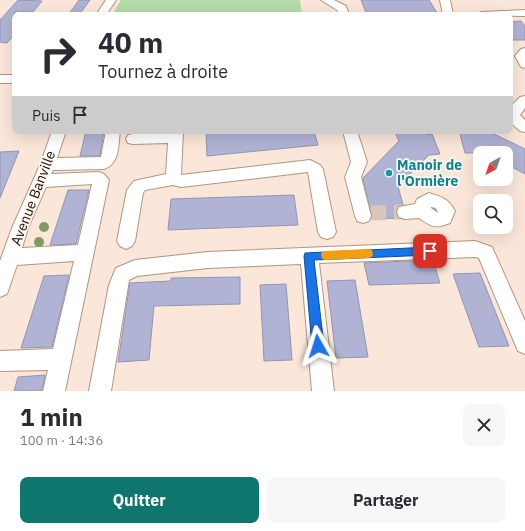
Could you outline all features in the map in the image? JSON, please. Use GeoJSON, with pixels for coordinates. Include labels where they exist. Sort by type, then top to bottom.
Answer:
{"type":"FeatureCollection","features":[{"type":"Feature","properties":{"kind":"street"},"geometry":{"type":"LineString","coordinates":[[103,12],[111,0]]}},
{"type":"Feature","properties":{"kind":"street"},"geometry":{"type":"LineString","coordinates":[[326,0],[342,8],[343,12]]}},
{"type":"Feature","properties":{"kind":"street"},"geometry":{"type":"LineString","coordinates":[[446,0],[448,12]]}},
{"type":"Feature","properties":{"kind":"street"},"geometry":{"type":"LineString","coordinates":[[513,14],[525,13]]}},
{"type":"Feature","properties":{"kind":"street"},"geometry":{"type":"LineString","coordinates":[[0,79],[12,79]]}},
{"type":"Feature","properties":{"kind":"street"},"geometry":{"type":"LineString","coordinates":[[525,100],[515,110],[513,116],[525,127]]}},
{"type":"Feature","properties":{"kind":"street","name":"Avenue Banville"},"geometry":{"type":"LineString","coordinates":[[0,288],[6,261],[47,164],[58,134]]}},
{"type":"Feature","properties":{"kind":"street"},"geometry":{"type":"LineString","coordinates":[[47,164],[104,163],[108,160],[112,134]]}},
{"type":"Feature","properties":{"kind":"street"},"geometry":{"type":"LineString","coordinates":[[133,139],[176,134],[172,179]]}},
{"type":"Feature","properties":{"kind":"street"},"geometry":{"type":"LineString","coordinates":[[351,134],[359,162],[353,177],[365,214]]}},
{"type":"Feature","properties":{"kind":"street"},"geometry":{"type":"LineString","coordinates":[[126,241],[135,190],[140,185],[172,179],[181,180],[310,166],[315,169],[327,232]]}},
{"type":"Feature","properties":{"kind":"street"},"geometry":{"type":"LineString","coordinates":[[40,181],[99,178],[101,180],[54,391]]}},
{"type":"Feature","properties":{"kind":"street"},"geometry":{"type":"LineString","coordinates":[[405,212],[423,212]]}},
{"type":"Feature","properties":{"kind":"street"},"geometry":{"type":"LineString","coordinates":[[100,391],[118,285],[122,274],[135,268],[208,260],[475,249],[486,253],[525,344]]}},
{"type":"Feature","properties":{"kind":"street"},"geometry":{"type":"LineString","coordinates":[[6,261],[85,252]]}},
{"type":"Feature","properties":{"kind":"street"},"geometry":{"type":"LineString","coordinates":[[309,256],[323,391]]}},
{"type":"Feature","properties":{"kind":"street"},"geometry":{"type":"LineString","coordinates":[[0,361],[61,359]]}},
{"type":"Feature","properties":{"kind":"green space"},"geometry":{"type":"Polygon","coordinates":[[[121,0],[300,0],[302,12],[114,12],[121,0]]]}},
{"type":"Feature","properties":{"kind":"building"},"geometry":{"type":"Polygon","coordinates":[[[18,0],[42,1],[33,12],[12,12],[12,37],[7,43],[0,42],[0,20],[18,0]]]}},
{"type":"Feature","properties":{"kind":"building"},"geometry":{"type":"Polygon","coordinates":[[[79,0],[90,0],[81,12],[70,12],[79,0]]]}},
{"type":"Feature","properties":{"kind":"building"},"geometry":{"type":"Polygon","coordinates":[[[361,0],[429,0],[436,12],[366,12],[361,0]]]}},
{"type":"Feature","properties":{"kind":"building"},"geometry":{"type":"Polygon","coordinates":[[[521,21],[525,26],[525,40],[513,40],[513,22],[521,21]]]}},
{"type":"Feature","properties":{"kind":"building"},"geometry":{"type":"Polygon","coordinates":[[[85,134],[104,134],[100,156],[80,156],[85,134]]]}},
{"type":"Feature","properties":{"kind":"building"},"geometry":{"type":"Polygon","coordinates":[[[206,134],[315,134],[318,145],[207,156],[206,134]]]}},
{"type":"Feature","properties":{"kind":"building","name":"Manoir de l'Ormière"},"geometry":{"type":"Polygon","coordinates":[[[396,134],[432,134],[440,154],[429,155],[398,186],[403,205],[398,206],[396,211],[398,218],[372,219],[363,178],[399,141],[396,134]]]}},
{"type":"Feature","properties":{"kind":"building","name":"Manoir de l'Ormière"},"geometry":{"type":"Polygon","coordinates":[[[460,134],[494,134],[525,149],[525,174],[513,168],[513,146],[473,146],[473,153],[465,153],[460,134]]]}},
{"type":"Feature","properties":{"kind":"building"},"geometry":{"type":"Polygon","coordinates":[[[19,151],[0,198],[0,152],[19,151]]]}},
{"type":"Feature","properties":{"kind":"building"},"geometry":{"type":"Polygon","coordinates":[[[68,190],[89,190],[76,244],[50,245],[68,190]]]}},
{"type":"Feature","properties":{"kind":"building"},"geometry":{"type":"Polygon","coordinates":[[[294,195],[298,225],[168,230],[171,199],[294,195]]]}},
{"type":"Feature","properties":{"kind":"building"},"geometry":{"type":"Polygon","coordinates":[[[433,260],[440,283],[369,285],[364,263],[433,260]]]}},
{"type":"Feature","properties":{"kind":"building"},"geometry":{"type":"Polygon","coordinates":[[[480,273],[509,346],[479,347],[453,274],[480,273]]]}},
{"type":"Feature","properties":{"kind":"building"},"geometry":{"type":"Polygon","coordinates":[[[69,275],[52,347],[21,348],[44,276],[69,275]]]}},
{"type":"Feature","properties":{"kind":"building"},"geometry":{"type":"Polygon","coordinates":[[[240,277],[240,304],[154,306],[149,360],[118,362],[130,283],[171,281],[171,278],[240,277]]]}},
{"type":"Feature","properties":{"kind":"building"},"geometry":{"type":"Polygon","coordinates":[[[355,280],[368,357],[336,358],[327,281],[355,280]]]}},
{"type":"Feature","properties":{"kind":"building"},"geometry":{"type":"Polygon","coordinates":[[[286,284],[292,360],[264,361],[260,285],[286,284]]]}},
{"type":"Feature","properties":{"kind":"building"},"geometry":{"type":"Polygon","coordinates":[[[45,375],[42,391],[14,391],[18,377],[45,375]]]}},
{"type":"Feature","properties":{"kind":"tunnel"},"geometry":{"type":"LineString","coordinates":[[371,213],[405,212]]}},
{"type":"Feature","properties":{"kind":"slow traffic"},"geometry":{"type":"LineString","coordinates":[[326,255],[368,254]]}},
{"type":"Feature","properties":{"kind":"place","name":"Manoir de l'Ormière"},"geometry":{"type":"Point","coordinates":[389,173]}},
{"type":"Feature","properties":{"kind":"route"},"geometry":{"type":"LineString","coordinates":[[318,346],[309,256],[430,251]]}}]}
